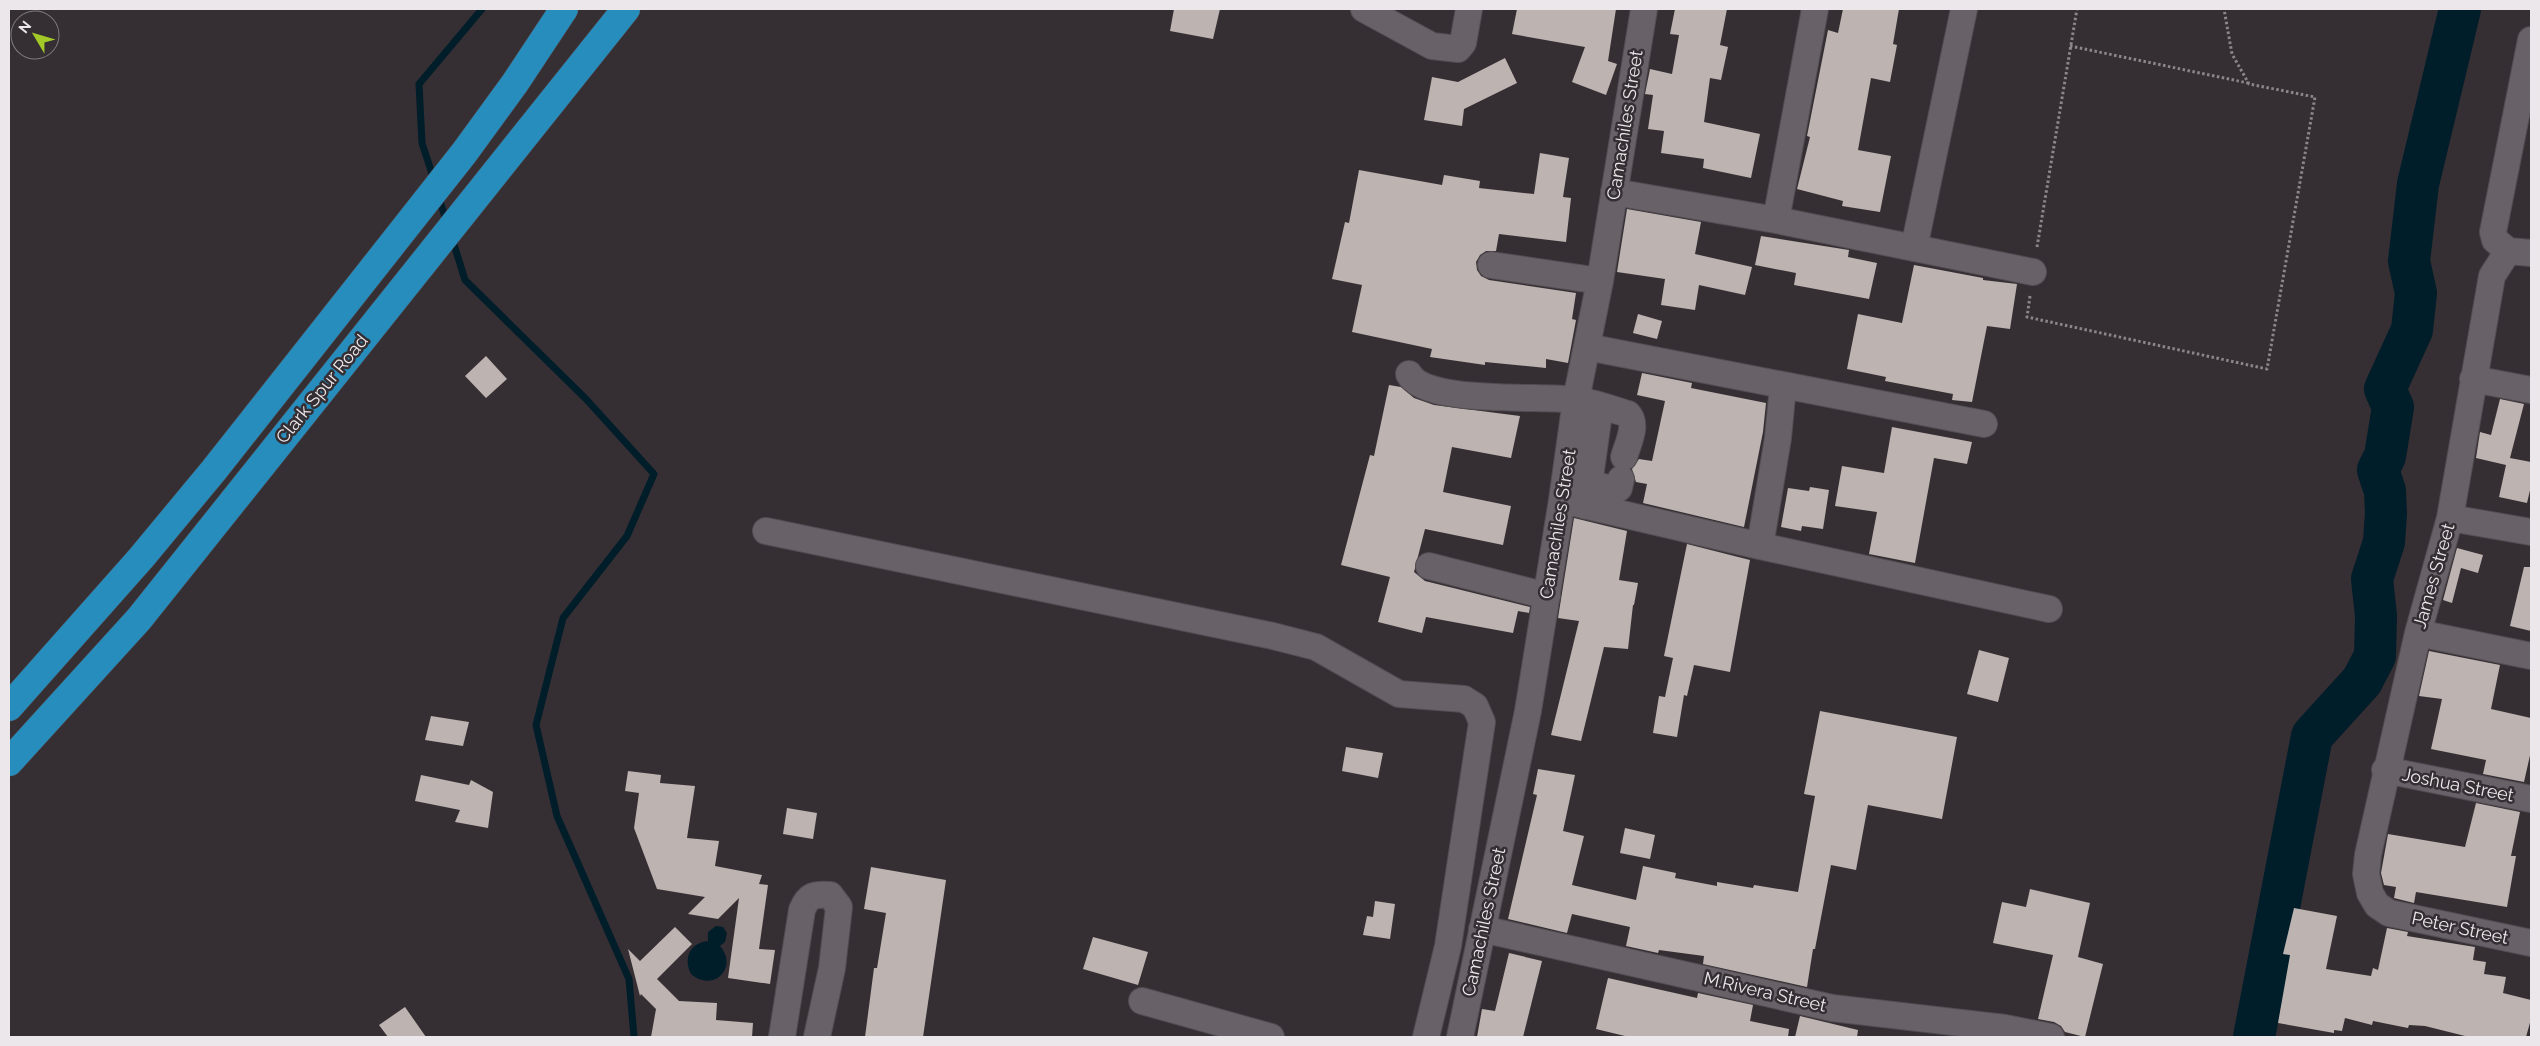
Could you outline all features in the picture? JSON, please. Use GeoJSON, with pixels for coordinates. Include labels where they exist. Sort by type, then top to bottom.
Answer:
{"type":"FeatureCollection","features":[{"type":"Feature","properties":{"kind":"highway","name":"Clark Spur Road"},"geometry":{"type":"LineString","coordinates":[[9,706],[141,558],[196,492],[417,215],[515,83],[564,9]]}},
{"type":"Feature","properties":{"kind":"highway","name":"Clark Spur Road"},"geometry":{"type":"LineString","coordinates":[[9,762],[139,619],[626,9]]}},
{"type":"Feature","properties":{"kind":"street"},"geometry":{"type":"LineString","coordinates":[[1364,9],[1432,46],[1458,48],[1463,43],[1469,9]]}},
{"type":"Feature","properties":{"kind":"street","name":"Camachiles Street"},"geometry":{"type":"LineString","coordinates":[[1460,1037],[1528,711],[1547,596],[1576,492],[1588,403],[1587,347],[1600,281],[1644,9]]}},
{"type":"Feature","properties":{"kind":"street"},"geometry":{"type":"LineString","coordinates":[[1776,220],[1815,9]]}},
{"type":"Feature","properties":{"kind":"street"},"geometry":{"type":"LineString","coordinates":[[1914,248],[1964,9]]}},
{"type":"Feature","properties":{"kind":"street"},"geometry":{"type":"LineString","coordinates":[[2522,252],[2495,240],[2493,232],[2531,40]]}},
{"type":"Feature","properties":{"kind":"street"},"geometry":{"type":"LineString","coordinates":[[1614,192],[1776,220],[2033,272]]}},
{"type":"Feature","properties":{"kind":"street","name":"James Street"},"geometry":{"type":"LineString","coordinates":[[2389,913],[2378,905],[2370,894],[2366,874],[2385,770],[2418,633],[2450,518],[2492,276],[2522,252]]}},
{"type":"Feature","properties":{"kind":"street"},"geometry":{"type":"LineString","coordinates":[[1491,266],[1600,281]]}},
{"type":"Feature","properties":{"kind":"street"},"geometry":{"type":"LineString","coordinates":[[1587,347],[1984,424]]}},
{"type":"Feature","properties":{"kind":"street"},"geometry":{"type":"LineString","coordinates":[[1409,374],[1414,382],[1421,386],[1465,396],[1588,403],[1628,414],[1632,419],[1619,488],[1615,490],[1576,492]]}},
{"type":"Feature","properties":{"kind":"street"},"geometry":{"type":"LineString","coordinates":[[2473,378],[2531,390]]}},
{"type":"Feature","properties":{"kind":"street"},"geometry":{"type":"LineString","coordinates":[[1760,546],[1778,438],[1783,386]]}},
{"type":"Feature","properties":{"kind":"street"},"geometry":{"type":"LineString","coordinates":[[1576,492],[1760,546],[2049,609]]}},
{"type":"Feature","properties":{"kind":"street"},"geometry":{"type":"LineString","coordinates":[[2450,518],[2531,532]]}},
{"type":"Feature","properties":{"kind":"street"},"geometry":{"type":"LineString","coordinates":[[766,531],[1273,636],[1316,647],[1355,672],[1399,694],[1464,699],[1475,706],[1482,722],[1448,946],[1426,1037]]}},
{"type":"Feature","properties":{"kind":"street"},"geometry":{"type":"LineString","coordinates":[[1430,566],[1547,596]]}},
{"type":"Feature","properties":{"kind":"street"},"geometry":{"type":"LineString","coordinates":[[2418,633],[2531,656]]}},
{"type":"Feature","properties":{"kind":"street","name":"Joshua Street"},"geometry":{"type":"LineString","coordinates":[[2385,770],[2531,799]]}},
{"type":"Feature","properties":{"kind":"street"},"geometry":{"type":"LineString","coordinates":[[782,1037],[802,910],[806,899],[814,894],[830,895],[839,908],[832,968],[817,1037]]}},
{"type":"Feature","properties":{"kind":"street","name":"Peter Street"},"geometry":{"type":"LineString","coordinates":[[2389,913],[2531,943]]}},
{"type":"Feature","properties":{"kind":"street","name":"M.Rivera Street"},"geometry":{"type":"LineString","coordinates":[[1482,929],[1832,1008],[1963,1031],[2004,1028],[2051,1037]]}},
{"type":"Feature","properties":{"kind":"street"},"geometry":{"type":"LineString","coordinates":[[1142,1001],[1271,1037]]}},
{"type":"Feature","properties":{"kind":"path"},"geometry":{"type":"LineString","coordinates":[[2070,46],[2315,97],[2267,369],[2027,317],[2033,272],[2070,46],[2077,9]]}},
{"type":"Feature","properties":{"kind":"path"},"geometry":{"type":"LineString","coordinates":[[2224,9],[2232,54],[2249,84]]}},
{"type":"Feature","properties":{"kind":"water"},"geometry":{"type":"Polygon","coordinates":[[[716,926],[723,927],[727,933],[725,942],[720,946],[727,962],[725,970],[721,975],[707,981],[691,974],[688,957],[693,948],[702,942],[708,941],[708,932],[716,926]]]}},
{"type":"Feature","properties":{"kind":"building"},"geometry":{"type":"Polygon","coordinates":[[[1174,9],[1220,9],[1213,39],[1170,31],[1174,9]]]}},
{"type":"Feature","properties":{"kind":"building"},"geometry":{"type":"Polygon","coordinates":[[[1517,9],[1616,9],[1608,61],[1617,64],[1606,95],[1572,82],[1585,47],[1512,34],[1517,9]]]}},
{"type":"Feature","properties":{"kind":"building"},"geometry":{"type":"Polygon","coordinates":[[[1675,9],[1727,9],[1720,45],[1728,47],[1721,80],[1710,78],[1704,122],[1760,134],[1751,178],[1703,168],[1704,159],[1661,153],[1664,131],[1648,129],[1653,95],[1645,94],[1650,69],[1672,74],[1679,35],[1670,34],[1675,9]]]}},
{"type":"Feature","properties":{"kind":"building"},"geometry":{"type":"Polygon","coordinates":[[[1843,9],[1899,9],[1893,44],[1897,45],[1890,82],[1871,78],[1858,150],[1891,156],[1880,212],[1842,206],[1843,201],[1797,189],[1810,137],[1807,136],[1828,30],[1838,33],[1843,9]]]}},
{"type":"Feature","properties":{"kind":"building"},"geometry":{"type":"Polygon","coordinates":[[[1505,58],[1517,83],[1464,109],[1462,126],[1424,120],[1432,77],[1458,82],[1505,58]]]}},
{"type":"Feature","properties":{"kind":"building"},"geometry":{"type":"Polygon","coordinates":[[[1540,153],[1569,158],[1563,197],[1571,198],[1566,242],[1499,234],[1496,251],[1486,251],[1480,255],[1476,262],[1477,270],[1481,276],[1489,280],[1576,293],[1572,319],[1576,320],[1568,363],[1546,359],[1546,368],[1485,362],[1485,365],[1430,357],[1432,349],[1352,332],[1362,285],[1332,279],[1345,222],[1349,223],[1359,170],[1442,185],[1444,175],[1480,181],[1479,188],[1534,194],[1540,153]]]}},
{"type":"Feature","properties":{"kind":"building"},"geometry":{"type":"Polygon","coordinates":[[[1627,209],[1701,222],[1695,254],[1752,267],[1745,295],[1699,285],[1695,310],[1661,305],[1665,279],[1617,272],[1627,209]]]}},
{"type":"Feature","properties":{"kind":"building"},"geometry":{"type":"Polygon","coordinates":[[[1761,236],[1849,250],[1848,257],[1877,263],[1869,299],[1794,285],[1796,273],[1755,265],[1761,236]]]}},
{"type":"Feature","properties":{"kind":"building"},"geometry":{"type":"Polygon","coordinates":[[[1914,265],[1983,278],[1983,280],[2017,284],[2010,329],[1987,326],[1972,402],[1952,400],[1953,394],[1885,381],[1886,377],[1847,369],[1858,314],[1902,323],[1914,265]]]}},
{"type":"Feature","properties":{"kind":"building"},"geometry":{"type":"Polygon","coordinates":[[[1638,314],[1662,321],[1657,339],[1633,333],[1638,314]]]}},
{"type":"Feature","properties":{"kind":"building"},"geometry":{"type":"Polygon","coordinates":[[[486,356],[507,379],[486,398],[465,376],[486,356]]]}},
{"type":"Feature","properties":{"kind":"building"},"geometry":{"type":"Polygon","coordinates":[[[1642,373],[1692,383],[1691,388],[1766,403],[1763,432],[1744,527],[1643,503],[1647,484],[1636,482],[1632,469],[1639,459],[1652,461],[1665,401],[1637,395],[1642,373]]]}},
{"type":"Feature","properties":{"kind":"building"},"geometry":{"type":"Polygon","coordinates":[[[1389,385],[1401,387],[1414,398],[1434,405],[1520,416],[1511,458],[1452,447],[1443,492],[1511,506],[1503,545],[1425,529],[1414,572],[1425,581],[1530,607],[1529,613],[1518,611],[1513,633],[1426,617],[1422,633],[1378,622],[1390,577],[1341,565],[1370,455],[1374,456],[1389,385]]]}},
{"type":"Feature","properties":{"kind":"building"},"geometry":{"type":"Polygon","coordinates":[[[2500,399],[2524,404],[2510,458],[2531,462],[2531,486],[2527,503],[2499,497],[2506,465],[2476,458],[2480,432],[2491,435],[2500,399]]]}},
{"type":"Feature","properties":{"kind":"building"},"geometry":{"type":"Polygon","coordinates":[[[1892,427],[1972,442],[1967,464],[1934,458],[1915,563],[1869,554],[1877,512],[1835,506],[1842,466],[1884,473],[1892,427]]]}},
{"type":"Feature","properties":{"kind":"building"},"geometry":{"type":"Polygon","coordinates":[[[1810,487],[1829,490],[1823,529],[1802,526],[1801,531],[1781,527],[1788,488],[1809,491],[1810,487]]]}},
{"type":"Feature","properties":{"kind":"building"},"geometry":{"type":"Polygon","coordinates":[[[1574,518],[1627,531],[1619,580],[1638,583],[1633,605],[1628,649],[1604,647],[1581,741],[1551,735],[1579,621],[1558,618],[1574,518]]]}},
{"type":"Feature","properties":{"kind":"building"},"geometry":{"type":"Polygon","coordinates":[[[1687,544],[1750,560],[1730,672],[1694,665],[1687,696],[1684,695],[1677,737],[1653,733],[1659,696],[1665,697],[1673,658],[1664,656],[1687,544]]]}},
{"type":"Feature","properties":{"kind":"building"},"geometry":{"type":"Polygon","coordinates":[[[2457,548],[2483,555],[2478,573],[2461,568],[2452,603],[2443,600],[2457,548]]]}},
{"type":"Feature","properties":{"kind":"building"},"geometry":{"type":"Polygon","coordinates":[[[2524,567],[2531,567],[2531,631],[2510,626],[2524,567]]]}},
{"type":"Feature","properties":{"kind":"building"},"geometry":{"type":"Polygon","coordinates":[[[1979,650],[2009,658],[1998,702],[1967,694],[1979,650]]]}},
{"type":"Feature","properties":{"kind":"building"},"geometry":{"type":"Polygon","coordinates":[[[2429,651],[2500,665],[2491,709],[2531,718],[2531,751],[2524,782],[2483,774],[2486,760],[2431,749],[2442,699],[2419,696],[2429,651]]]}},
{"type":"Feature","properties":{"kind":"building"},"geometry":{"type":"Polygon","coordinates":[[[1820,711],[1957,737],[1942,819],[1868,805],[1856,870],[1831,865],[1807,987],[1703,964],[1704,956],[1659,950],[1658,953],[1626,946],[1630,927],[1572,914],[1567,933],[1508,919],[1537,795],[1533,794],[1538,769],[1575,775],[1563,831],[1584,836],[1572,885],[1636,900],[1643,866],[1676,873],[1675,878],[1717,886],[1717,882],[1753,888],[1754,885],[1798,892],[1815,796],[1804,794],[1820,711]]]}},
{"type":"Feature","properties":{"kind":"building"},"geometry":{"type":"Polygon","coordinates":[[[431,716],[469,722],[463,746],[425,740],[431,716]]]}},
{"type":"Feature","properties":{"kind":"building"},"geometry":{"type":"Polygon","coordinates":[[[1346,747],[1383,753],[1378,778],[1342,771],[1346,747]]]}},
{"type":"Feature","properties":{"kind":"building"},"geometry":{"type":"Polygon","coordinates":[[[628,771],[661,775],[660,783],[695,786],[687,838],[719,841],[715,866],[762,875],[759,884],[768,885],[759,949],[775,950],[770,984],[728,978],[739,898],[718,919],[688,914],[705,897],[657,889],[634,828],[639,793],[625,791],[628,771]]]}},
{"type":"Feature","properties":{"kind":"building"},"geometry":{"type":"Polygon","coordinates":[[[421,775],[469,785],[471,780],[493,792],[488,828],[455,822],[460,810],[415,801],[421,775]]]}},
{"type":"Feature","properties":{"kind":"building"},"geometry":{"type":"Polygon","coordinates":[[[2476,803],[2520,812],[2511,856],[2516,856],[2507,907],[2416,892],[2414,903],[2394,898],[2396,887],[2384,885],[2381,873],[2388,834],[2465,847],[2476,803]]]}},
{"type":"Feature","properties":{"kind":"building"},"geometry":{"type":"Polygon","coordinates":[[[787,808],[817,813],[813,839],[783,834],[787,808]]]}},
{"type":"Feature","properties":{"kind":"building"},"geometry":{"type":"Polygon","coordinates":[[[1625,828],[1655,835],[1650,859],[1620,853],[1625,828]]]}},
{"type":"Feature","properties":{"kind":"building"},"geometry":{"type":"Polygon","coordinates":[[[871,867],[946,880],[923,1037],[865,1037],[874,968],[877,968],[886,913],[864,909],[871,867]]]}},
{"type":"Feature","properties":{"kind":"building"},"geometry":{"type":"Polygon","coordinates":[[[2030,889],[2090,903],[2078,957],[2103,964],[2085,1037],[2065,1032],[2061,1026],[2054,1022],[2038,1019],[2053,955],[1993,943],[2002,902],[2026,907],[2030,889]]]}},
{"type":"Feature","properties":{"kind":"building"},"geometry":{"type":"Polygon","coordinates":[[[1375,901],[1395,904],[1390,939],[1363,935],[1367,916],[1373,917],[1375,901]]]}},
{"type":"Feature","properties":{"kind":"building"},"geometry":{"type":"Polygon","coordinates":[[[2294,908],[2337,916],[2326,969],[2371,976],[2373,968],[2378,970],[2387,928],[2408,932],[2407,936],[2475,947],[2473,960],[2486,962],[2484,974],[2506,977],[2503,993],[2531,1000],[2531,1019],[2526,1037],[2469,1037],[2425,1026],[2409,1025],[2408,1028],[2373,1021],[2372,1025],[2345,1018],[2342,1031],[2334,1030],[2334,1033],[2278,1023],[2290,955],[2283,954],[2294,908]]]}},
{"type":"Feature","properties":{"kind":"building"},"geometry":{"type":"Polygon","coordinates":[[[675,927],[692,944],[657,979],[679,1001],[717,1003],[716,1020],[753,1023],[752,1037],[651,1037],[656,1009],[641,994],[640,996],[628,949],[640,961],[675,927]]]}},
{"type":"Feature","properties":{"kind":"building"},"geometry":{"type":"Polygon","coordinates":[[[1093,937],[1148,952],[1138,985],[1083,969],[1093,937]]]}},
{"type":"Feature","properties":{"kind":"building"},"geometry":{"type":"Polygon","coordinates":[[[1509,953],[1542,961],[1523,1037],[1477,1037],[1482,1009],[1495,1011],[1509,953]]]}},
{"type":"Feature","properties":{"kind":"building"},"geometry":{"type":"Polygon","coordinates":[[[1608,978],[1697,998],[1698,993],[1753,1005],[1750,1021],[1789,1029],[1788,1037],[1629,1037],[1596,1029],[1608,978]]]}},
{"type":"Feature","properties":{"kind":"building"},"geometry":{"type":"Polygon","coordinates":[[[405,1007],[426,1037],[388,1037],[379,1025],[405,1007]]]}},
{"type":"Feature","properties":{"kind":"building"},"geometry":{"type":"Polygon","coordinates":[[[1800,1016],[1858,1030],[1857,1037],[1795,1037],[1800,1016]]]}},
{"type":"Feature","properties":{"kind":"waterway"},"geometry":{"type":"LineString","coordinates":[[434,180],[422,143],[419,84],[482,9]]}},
{"type":"Feature","properties":{"kind":"waterway"},"geometry":{"type":"LineString","coordinates":[[2254,1037],[2312,736],[2362,681],[2375,656],[2376,616],[2372,579],[2384,542],[2386,513],[2385,491],[2378,470],[2385,456],[2393,407],[2385,389],[2412,330],[2416,293],[2409,261],[2418,184],[2460,9]]}},
{"type":"Feature","properties":{"kind":"waterway"},"geometry":{"type":"LineString","coordinates":[[438,195],[447,223]]}},
{"type":"Feature","properties":{"kind":"waterway"},"geometry":{"type":"LineString","coordinates":[[452,238],[465,280],[586,399],[654,474],[627,536],[563,618],[536,725],[557,816],[629,979],[634,1037]]}}]}
